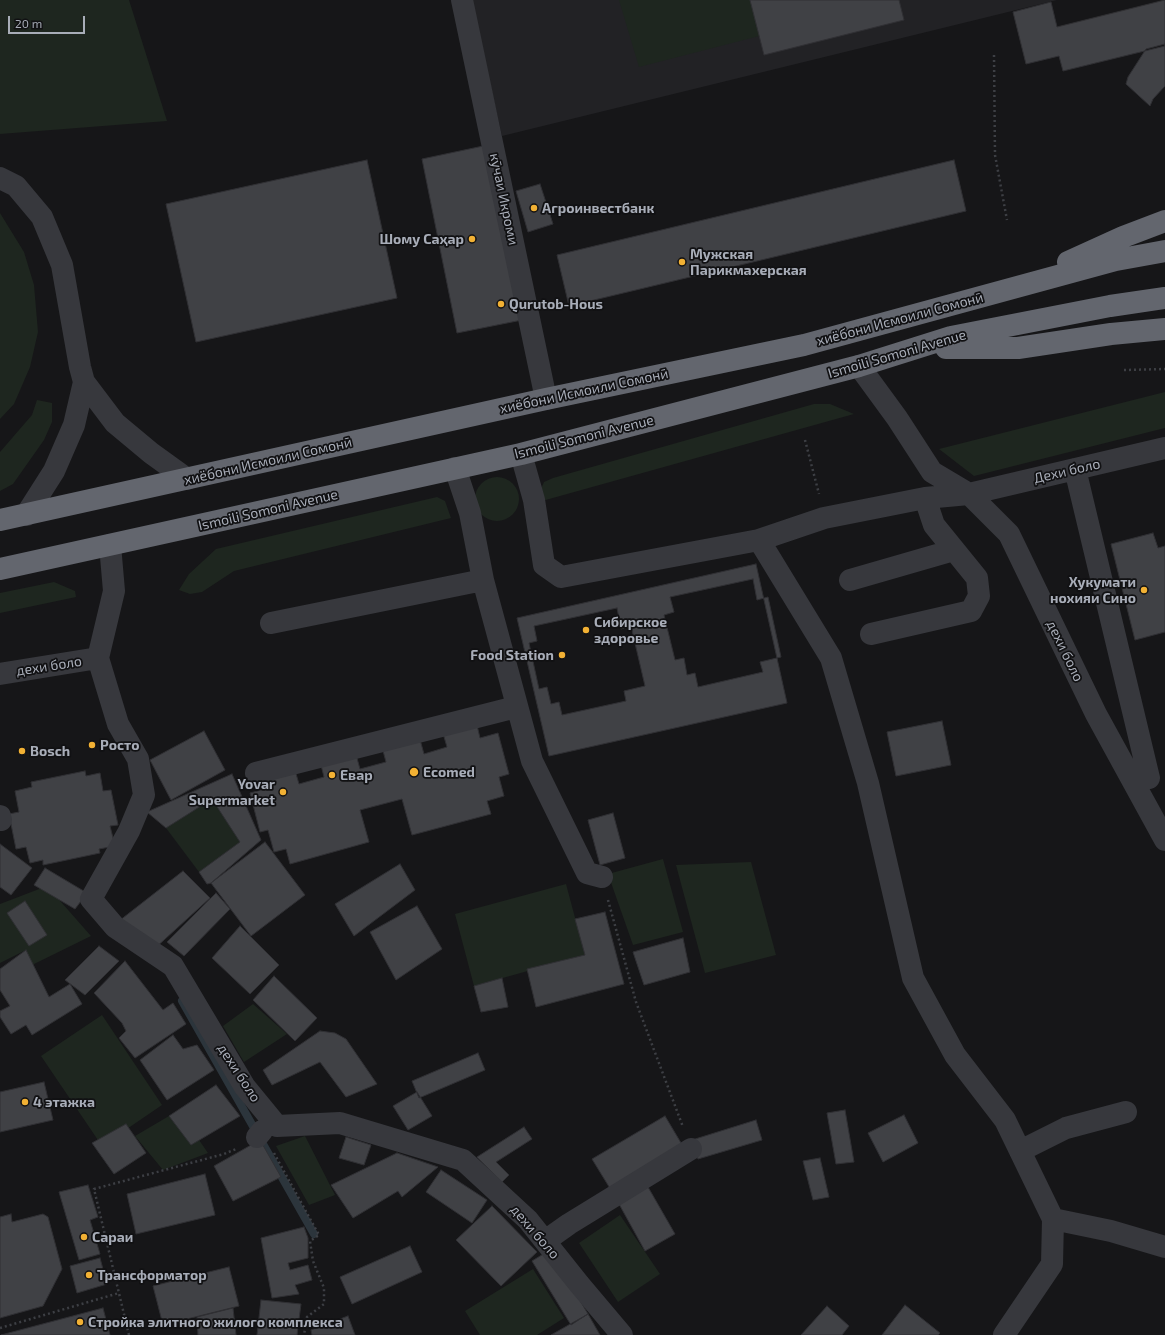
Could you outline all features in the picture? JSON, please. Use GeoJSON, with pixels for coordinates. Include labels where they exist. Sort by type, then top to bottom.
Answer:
{"type":"FeatureCollection","features":[{"type":"Feature","properties":{"kind":"highway"},"geometry":{"type":"LineString","coordinates":[[1008,289],[1123,237],[1165,221]]}},
{"type":"Feature","properties":{"kind":"highway","name":"хиёбони Исмоили Сомонӣ"},"geometry":{"type":"LineString","coordinates":[[0,520],[546,399],[804,345],[1116,260],[1165,251]]}},
{"type":"Feature","properties":{"kind":"highway","name":"Ismoili Somoni Avenue"},"geometry":{"type":"LineString","coordinates":[[0,570],[521,454],[859,366],[951,337],[1110,306],[1165,298]]}},
{"type":"Feature","properties":{"kind":"highway"},"geometry":{"type":"LineString","coordinates":[[917,348],[1018,348],[1111,334],[1165,329]]}},
{"type":"Feature","properties":{"kind":"street","name":"кӯчаи Икроми"},"geometry":{"type":"LineString","coordinates":[[462,0],[546,399]]}},
{"type":"Feature","properties":{"kind":"street"},"geometry":{"type":"LineString","coordinates":[[0,178],[16,186],[42,217],[62,265],[84,382],[115,423],[151,453],[187,479]]}},
{"type":"Feature","properties":{"kind":"street","name":"дехи боло"},"geometry":{"type":"LineString","coordinates":[[859,366],[897,418],[932,472],[969,494],[1009,534],[1096,714],[1149,778],[1165,840]]}},
{"type":"Feature","properties":{"kind":"street"},"geometry":{"type":"LineString","coordinates":[[26,514],[54,471],[71,431],[84,382]]}},
{"type":"Feature","properties":{"kind":"street","name":"Дехи боло"},"geometry":{"type":"LineString","coordinates":[[521,454],[534,500],[544,565],[561,577],[759,540],[824,518],[925,498],[969,494],[1165,448]]}},
{"type":"Feature","properties":{"kind":"street"},"geometry":{"type":"LineString","coordinates":[[455,468],[470,514],[483,580],[532,761],[587,873],[602,877]]}},
{"type":"Feature","properties":{"kind":"street"},"geometry":{"type":"LineString","coordinates":[[1075,469],[1149,778]]}},
{"type":"Feature","properties":{"kind":"street"},"geometry":{"type":"LineString","coordinates":[[871,634],[971,611],[979,596],[977,578],[934,525],[925,498]]}},
{"type":"Feature","properties":{"kind":"street"},"geometry":{"type":"LineString","coordinates":[[759,540],[831,658],[868,782],[913,978],[955,1055],[1005,1120],[1053,1219],[1052,1264],[1004,1335]]}},
{"type":"Feature","properties":{"kind":"street","name":"дехи боло"},"geometry":{"type":"LineString","coordinates":[[110,545],[114,591],[98,658],[118,724],[138,759],[144,795],[129,831],[91,899],[115,927],[174,966],[245,1087],[277,1126],[340,1123],[463,1160],[528,1220],[622,1335]]}},
{"type":"Feature","properties":{"kind":"street"},"geometry":{"type":"LineString","coordinates":[[850,580],[954,550]]}},
{"type":"Feature","properties":{"kind":"street"},"geometry":{"type":"LineString","coordinates":[[271,623],[483,580]]}},
{"type":"Feature","properties":{"kind":"street","name":"дехи боло"},"geometry":{"type":"LineString","coordinates":[[0,674],[98,658]]}},
{"type":"Feature","properties":{"kind":"street"},"geometry":{"type":"LineString","coordinates":[[256,773],[516,706]]}},
{"type":"Feature","properties":{"kind":"street"},"geometry":{"type":"LineString","coordinates":[[1020,1151],[1066,1128],[1126,1112]]}},
{"type":"Feature","properties":{"kind":"street"},"geometry":{"type":"LineString","coordinates":[[545,1241],[569,1224],[691,1149]]}},
{"type":"Feature","properties":{"kind":"street"},"geometry":{"type":"LineString","coordinates":[[1053,1219],[1111,1231],[1165,1247]]}},
{"type":"Feature","properties":{"kind":"path"},"geometry":{"type":"LineString","coordinates":[[994,55],[995,155],[1007,220]]}},
{"type":"Feature","properties":{"kind":"path"},"geometry":{"type":"LineString","coordinates":[[1124,370],[1165,369]]}},
{"type":"Feature","properties":{"kind":"path"},"geometry":{"type":"LineString","coordinates":[[805,440],[824,518]]}},
{"type":"Feature","properties":{"kind":"path"},"geometry":{"type":"LineString","coordinates":[[602,877],[636,1002],[691,1149]]}},
{"type":"Feature","properties":{"kind":"path"},"geometry":{"type":"LineString","coordinates":[[130,1335],[94,1189],[224,1154],[260,1134],[319,1235],[310,1241],[313,1261],[324,1288],[324,1304],[307,1316],[304,1335]]}},
{"type":"Feature","properties":{"kind":"path"},"geometry":{"type":"LineString","coordinates":[[0,1328],[119,1293]]}},
{"type":"Feature","properties":{"kind":"shaded area"},"geometry":{"type":"Polygon","coordinates":[[[0,0],[129,0],[167,121],[0,134],[0,0]]]}},
{"type":"Feature","properties":{"kind":"shaded area"},"geometry":{"type":"Polygon","coordinates":[[[471,0],[1057,0],[502,136],[471,0]]]}},
{"type":"Feature","properties":{"kind":"shaded area"},"geometry":{"type":"Polygon","coordinates":[[[619,0],[899,0],[639,67],[619,0]]]}},
{"type":"Feature","properties":{"kind":"shaded area"},"geometry":{"type":"Polygon","coordinates":[[[0,213],[24,252],[34,285],[38,332],[30,367],[14,404],[0,419],[0,213]]]}},
{"type":"Feature","properties":{"kind":"shaded area"},"geometry":{"type":"Polygon","coordinates":[[[1165,392],[1165,428],[974,476],[939,449],[1165,392]]]}},
{"type":"Feature","properties":{"kind":"shaded area"},"geometry":{"type":"Polygon","coordinates":[[[37,400],[52,403],[52,422],[44,440],[13,484],[0,491],[0,452],[32,415],[37,400]]]}},
{"type":"Feature","properties":{"kind":"shaded area"},"geometry":{"type":"Polygon","coordinates":[[[814,404],[830,404],[854,414],[542,501],[541,489],[544,482],[553,478],[814,404]]]}},
{"type":"Feature","properties":{"kind":"shaded area"},"geometry":{"type":"Polygon","coordinates":[[[501,477],[506,478],[513,483],[518,490],[518,508],[513,515],[506,520],[493,521],[488,520],[481,515],[476,508],[475,495],[476,490],[481,483],[488,478],[501,477]]]}},
{"type":"Feature","properties":{"kind":"shaded area"},"geometry":{"type":"Polygon","coordinates":[[[437,497],[445,501],[451,518],[234,571],[202,592],[190,594],[179,590],[189,574],[216,549],[437,497]]]}},
{"type":"Feature","properties":{"kind":"shaded area"},"geometry":{"type":"Polygon","coordinates":[[[54,582],[75,591],[76,597],[0,613],[0,593],[54,582]]]}},
{"type":"Feature","properties":{"kind":"shaded area"},"geometry":{"type":"Polygon","coordinates":[[[212,799],[240,842],[199,872],[166,828],[212,799]]]}},
{"type":"Feature","properties":{"kind":"shaded area"},"geometry":{"type":"Polygon","coordinates":[[[663,859],[683,932],[633,945],[608,874],[663,859]]]}},
{"type":"Feature","properties":{"kind":"shaded area"},"geometry":{"type":"Polygon","coordinates":[[[751,862],[776,955],[705,973],[676,865],[751,862]]]}},
{"type":"Feature","properties":{"kind":"shaded area"},"geometry":{"type":"Polygon","coordinates":[[[566,884],[585,955],[474,986],[455,914],[566,884]]]}},
{"type":"Feature","properties":{"kind":"shaded area"},"geometry":{"type":"Polygon","coordinates":[[[47,886],[91,936],[32,965],[26,950],[0,963],[0,904],[47,886]]]}},
{"type":"Feature","properties":{"kind":"shaded area"},"geometry":{"type":"Polygon","coordinates":[[[253,1004],[287,1034],[244,1062],[223,1026],[253,1004]]]}},
{"type":"Feature","properties":{"kind":"shaded area"},"geometry":{"type":"Polygon","coordinates":[[[102,1015],[162,1105],[102,1146],[41,1056],[102,1015]]]}},
{"type":"Feature","properties":{"kind":"shaded area"},"geometry":{"type":"Polygon","coordinates":[[[169,1116],[191,1145],[199,1140],[208,1153],[163,1170],[135,1136],[169,1116]]]}},
{"type":"Feature","properties":{"kind":"shaded area"},"geometry":{"type":"Polygon","coordinates":[[[305,1136],[335,1195],[309,1205],[276,1146],[305,1136]]]}},
{"type":"Feature","properties":{"kind":"shaded area"},"geometry":{"type":"Polygon","coordinates":[[[620,1215],[660,1274],[618,1302],[579,1243],[620,1215]]]}},
{"type":"Feature","properties":{"kind":"shaded area"},"geometry":{"type":"Polygon","coordinates":[[[533,1269],[564,1318],[537,1335],[480,1335],[465,1311],[533,1269]]]}},
{"type":"Feature","properties":{"kind":"building"},"geometry":{"type":"Polygon","coordinates":[[[750,0],[899,0],[904,20],[764,55],[750,0]]]}},
{"type":"Feature","properties":{"kind":"building"},"geometry":{"type":"Polygon","coordinates":[[[1165,0],[1165,46],[1063,71],[1059,56],[1026,64],[1013,12],[1051,2],[1057,27],[1165,0]]]}},
{"type":"Feature","properties":{"kind":"building"},"geometry":{"type":"Polygon","coordinates":[[[1165,44],[1165,86],[1153,99],[1150,106],[1126,84],[1128,77],[1146,49],[1165,44]]]}},
{"type":"Feature","properties":{"kind":"building","name":"Шому Саҳар"},"geometry":{"type":"Polygon","coordinates":[[[488,145],[522,320],[457,333],[422,159],[488,145]]]}},
{"type":"Feature","properties":{"kind":"building"},"geometry":{"type":"Polygon","coordinates":[[[367,160],[397,298],[196,342],[166,204],[367,160]]]}},
{"type":"Feature","properties":{"kind":"building"},"geometry":{"type":"Polygon","coordinates":[[[954,160],[966,211],[569,306],[557,255],[954,160]]]}},
{"type":"Feature","properties":{"kind":"building","name":"Агроинвестбанк"},"geometry":{"type":"Polygon","coordinates":[[[540,184],[553,224],[528,232],[516,191],[540,184]]]}},
{"type":"Feature","properties":{"kind":"building","name":"Хукумати нохияи Сино"},"geometry":{"type":"Polygon","coordinates":[[[1153,533],[1158,548],[1165,546],[1165,632],[1135,640],[1111,544],[1153,533]]]}},
{"type":"Feature","properties":{"kind":"building"},"geometry":{"type":"Polygon","coordinates":[[[756,564],[787,703],[549,756],[517,618],[756,564]]]}},
{"type":"Feature","properties":{"kind":"building"},"geometry":{"type":"Polygon","coordinates":[[[753,579],[757,600],[768,597],[781,657],[760,662],[763,672],[698,687],[695,673],[687,675],[684,658],[675,660],[664,615],[674,612],[670,597],[753,579]]]}},
{"type":"Feature","properties":{"kind":"building"},"geometry":{"type":"Polygon","coordinates":[[[617,608],[621,629],[631,626],[645,686],[624,691],[626,701],[562,715],[559,702],[551,704],[547,687],[539,689],[529,643],[537,641],[534,626],[617,608]]]}},
{"type":"Feature","properties":{"kind":"building"},"geometry":{"type":"Polygon","coordinates":[[[476,721],[480,738],[498,733],[509,774],[499,777],[504,796],[487,801],[491,814],[412,835],[402,799],[360,810],[369,842],[290,864],[286,849],[274,852],[268,830],[260,832],[250,793],[265,789],[261,776],[294,767],[299,784],[324,777],[320,761],[355,751],[360,769],[386,762],[382,747],[419,736],[424,754],[447,747],[442,730],[476,721]]]}},
{"type":"Feature","properties":{"kind":"building"},"geometry":{"type":"Polygon","coordinates":[[[942,721],[951,765],[896,776],[887,732],[942,721]]]}},
{"type":"Feature","properties":{"kind":"building"},"geometry":{"type":"Polygon","coordinates":[[[204,731],[225,770],[171,800],[150,760],[204,731]]]}},
{"type":"Feature","properties":{"kind":"building"},"geometry":{"type":"Polygon","coordinates":[[[85,771],[86,776],[100,773],[103,791],[111,790],[118,825],[110,826],[115,846],[99,849],[100,853],[43,865],[43,860],[30,863],[26,847],[16,849],[9,814],[19,812],[15,791],[32,787],[31,782],[85,771]]]}},
{"type":"Feature","properties":{"kind":"building"},"geometry":{"type":"Polygon","coordinates":[[[232,774],[261,840],[211,883],[207,884],[199,872],[240,842],[212,799],[166,828],[147,812],[232,774]]]}},
{"type":"Feature","properties":{"kind":"building"},"geometry":{"type":"Polygon","coordinates":[[[613,813],[625,858],[600,865],[588,820],[613,813]]]}},
{"type":"Feature","properties":{"kind":"building"},"geometry":{"type":"Polygon","coordinates":[[[265,842],[305,895],[251,936],[211,883],[265,842]]]}},
{"type":"Feature","properties":{"kind":"building"},"geometry":{"type":"Polygon","coordinates":[[[0,844],[32,868],[11,895],[0,887],[0,844]]]}},
{"type":"Feature","properties":{"kind":"building"},"geometry":{"type":"Polygon","coordinates":[[[400,864],[415,890],[354,936],[335,904],[400,864]]]}},
{"type":"Feature","properties":{"kind":"building"},"geometry":{"type":"Polygon","coordinates":[[[45,868],[87,893],[75,909],[34,885],[45,868]]]}},
{"type":"Feature","properties":{"kind":"building"},"geometry":{"type":"Polygon","coordinates":[[[183,871],[210,898],[153,950],[119,921],[183,871]]]}},
{"type":"Feature","properties":{"kind":"building"},"geometry":{"type":"Polygon","coordinates":[[[216,893],[230,909],[184,956],[167,942],[216,893]]]}},
{"type":"Feature","properties":{"kind":"building"},"geometry":{"type":"Polygon","coordinates":[[[25,901],[47,935],[29,946],[7,913],[25,901]]]}},
{"type":"Feature","properties":{"kind":"building"},"geometry":{"type":"Polygon","coordinates":[[[417,906],[442,949],[396,980],[370,932],[417,906]]]}},
{"type":"Feature","properties":{"kind":"building"},"geometry":{"type":"Polygon","coordinates":[[[605,912],[624,984],[536,1007],[527,969],[585,955],[575,919],[605,912]]]}},
{"type":"Feature","properties":{"kind":"building"},"geometry":{"type":"Polygon","coordinates":[[[240,926],[279,965],[250,994],[212,958],[240,926]]]}},
{"type":"Feature","properties":{"kind":"building"},"geometry":{"type":"Polygon","coordinates":[[[683,938],[690,972],[644,985],[633,952],[683,938]]]}},
{"type":"Feature","properties":{"kind":"building"},"geometry":{"type":"Polygon","coordinates":[[[99,946],[119,961],[85,995],[65,980],[99,946]]]}},
{"type":"Feature","properties":{"kind":"building"},"geometry":{"type":"Polygon","coordinates":[[[26,950],[49,997],[70,984],[82,1004],[32,1035],[26,1025],[11,1034],[0,1017],[0,1011],[10,1006],[0,990],[0,969],[26,950]]]}},
{"type":"Feature","properties":{"kind":"building"},"geometry":{"type":"Polygon","coordinates":[[[125,961],[163,1010],[173,1003],[186,1024],[135,1058],[119,1038],[126,1031],[122,1023],[94,993],[125,961]]]}},
{"type":"Feature","properties":{"kind":"building"},"geometry":{"type":"Polygon","coordinates":[[[274,976],[317,1018],[295,1041],[253,1000],[274,976]]]}},
{"type":"Feature","properties":{"kind":"building"},"geometry":{"type":"Polygon","coordinates":[[[502,978],[508,1007],[481,1012],[474,986],[502,978]]]}},
{"type":"Feature","properties":{"kind":"building"},"geometry":{"type":"Polygon","coordinates":[[[320,1031],[335,1033],[346,1039],[377,1084],[346,1097],[320,1062],[272,1085],[263,1070],[320,1031]]]}},
{"type":"Feature","properties":{"kind":"building"},"geometry":{"type":"Polygon","coordinates":[[[173,1035],[183,1049],[197,1045],[214,1070],[167,1100],[140,1060],[173,1035]]]}},
{"type":"Feature","properties":{"kind":"building"},"geometry":{"type":"Polygon","coordinates":[[[478,1053],[485,1070],[419,1098],[412,1081],[478,1053]]]}},
{"type":"Feature","properties":{"kind":"building","name":"4 этажка"},"geometry":{"type":"Polygon","coordinates":[[[44,1082],[53,1120],[0,1132],[0,1092],[44,1082]]]}},
{"type":"Feature","properties":{"kind":"building"},"geometry":{"type":"Polygon","coordinates":[[[216,1085],[240,1116],[191,1145],[169,1116],[216,1085]]]}},
{"type":"Feature","properties":{"kind":"building"},"geometry":{"type":"Polygon","coordinates":[[[417,1092],[432,1116],[408,1130],[393,1106],[417,1092]]]}},
{"type":"Feature","properties":{"kind":"building"},"geometry":{"type":"Polygon","coordinates":[[[845,1110],[854,1162],[836,1164],[827,1113],[845,1110]]]}},
{"type":"Feature","properties":{"kind":"building"},"geometry":{"type":"Polygon","coordinates":[[[904,1115],[918,1143],[883,1162],[868,1133],[904,1115]]]}},
{"type":"Feature","properties":{"kind":"building"},"geometry":{"type":"Polygon","coordinates":[[[665,1116],[684,1148],[611,1190],[592,1159],[665,1116]]]}},
{"type":"Feature","properties":{"kind":"building"},"geometry":{"type":"Polygon","coordinates":[[[756,1120],[762,1140],[698,1159],[692,1140],[756,1120]]]}},
{"type":"Feature","properties":{"kind":"building"},"geometry":{"type":"Polygon","coordinates":[[[126,1124],[146,1153],[114,1174],[92,1143],[126,1124]]]}},
{"type":"Feature","properties":{"kind":"building"},"geometry":{"type":"Polygon","coordinates":[[[524,1127],[532,1139],[496,1162],[509,1175],[502,1182],[477,1157],[524,1127]]]}},
{"type":"Feature","properties":{"kind":"building"},"geometry":{"type":"Polygon","coordinates":[[[346,1137],[371,1145],[364,1165],[339,1158],[346,1137]]]}},
{"type":"Feature","properties":{"kind":"building"},"geometry":{"type":"Polygon","coordinates":[[[260,1140],[281,1177],[233,1201],[214,1166],[260,1140]]]}},
{"type":"Feature","properties":{"kind":"building"},"geometry":{"type":"Polygon","coordinates":[[[397,1153],[438,1167],[402,1197],[398,1191],[353,1218],[331,1185],[397,1153]]]}},
{"type":"Feature","properties":{"kind":"building"},"geometry":{"type":"Polygon","coordinates":[[[820,1158],[829,1197],[813,1200],[803,1161],[820,1158]]]}},
{"type":"Feature","properties":{"kind":"building"},"geometry":{"type":"Polygon","coordinates":[[[441,1170],[487,1200],[472,1223],[426,1192],[441,1170]]]}},
{"type":"Feature","properties":{"kind":"building"},"geometry":{"type":"Polygon","coordinates":[[[205,1174],[215,1215],[136,1234],[127,1194],[205,1174]]]}},
{"type":"Feature","properties":{"kind":"building","name":"Сараи"},"geometry":{"type":"Polygon","coordinates":[[[88,1185],[98,1217],[90,1220],[100,1254],[79,1260],[59,1192],[88,1185]]]}},
{"type":"Feature","properties":{"kind":"building"},"geometry":{"type":"Polygon","coordinates":[[[648,1187],[675,1234],[645,1251],[619,1204],[648,1187]]]}},
{"type":"Feature","properties":{"kind":"building"},"geometry":{"type":"Polygon","coordinates":[[[492,1206],[537,1252],[501,1286],[456,1240],[492,1206]]]}},
{"type":"Feature","properties":{"kind":"building"},"geometry":{"type":"Polygon","coordinates":[[[11,1214],[12,1222],[43,1214],[48,1217],[62,1269],[43,1306],[0,1318],[0,1217],[11,1214]]]}},
{"type":"Feature","properties":{"kind":"building"},"geometry":{"type":"Polygon","coordinates":[[[304,1227],[308,1238],[308,1258],[288,1263],[290,1270],[308,1265],[312,1280],[295,1285],[299,1294],[272,1298],[261,1238],[304,1227]]]}},
{"type":"Feature","properties":{"kind":"building"},"geometry":{"type":"Polygon","coordinates":[[[410,1246],[422,1272],[352,1304],[340,1277],[410,1246]]]}},
{"type":"Feature","properties":{"kind":"building"},"geometry":{"type":"Polygon","coordinates":[[[550,1250],[588,1314],[571,1325],[532,1261],[550,1250]]]}},
{"type":"Feature","properties":{"kind":"building","name":"Трансформатор"},"geometry":{"type":"Polygon","coordinates":[[[100,1258],[107,1284],[77,1293],[70,1266],[100,1258]]]}},
{"type":"Feature","properties":{"kind":"building"},"geometry":{"type":"Polygon","coordinates":[[[229,1267],[239,1306],[163,1325],[153,1286],[229,1267]]]}},
{"type":"Feature","properties":{"kind":"building"},"geometry":{"type":"Polygon","coordinates":[[[261,1300],[301,1304],[297,1335],[257,1335],[261,1300]]]}},
{"type":"Feature","properties":{"kind":"building"},"geometry":{"type":"Polygon","coordinates":[[[905,1305],[940,1333],[938,1335],[882,1335],[905,1305]]]}},
{"type":"Feature","properties":{"kind":"building"},"geometry":{"type":"Polygon","coordinates":[[[827,1306],[849,1326],[842,1335],[801,1335],[827,1306]]]}},
{"type":"Feature","properties":{"kind":"building","name":"Стройка элитного жилого комплекса"},"geometry":{"type":"Polygon","coordinates":[[[103,1308],[110,1335],[1,1335],[103,1308]]]}},
{"type":"Feature","properties":{"kind":"building"},"geometry":{"type":"Polygon","coordinates":[[[233,1308],[236,1335],[198,1335],[197,1317],[233,1308]]]}},
{"type":"Feature","properties":{"kind":"building"},"geometry":{"type":"Polygon","coordinates":[[[588,1314],[600,1335],[551,1335],[588,1314]]]}},
{"type":"Feature","properties":{"kind":"building"},"geometry":{"type":"Polygon","coordinates":[[[348,1316],[355,1335],[312,1335],[311,1330],[348,1316]]]}},
{"type":"Feature","properties":{"kind":"waterway"},"geometry":{"type":"LineString","coordinates":[[182,1001],[314,1234]]}},
{"type":"Feature","properties":{"kind":"place","name":"Агроинвестбанк"},"geometry":{"type":"Point","coordinates":[534,208]}},
{"type":"Feature","properties":{"kind":"place","name":"Шому Саҳар"},"geometry":{"type":"Point","coordinates":[472,239]}},
{"type":"Feature","properties":{"kind":"place","name":"Мужская Парикмахерская"},"geometry":{"type":"Point","coordinates":[682,262]}},
{"type":"Feature","properties":{"kind":"place","name":"Qurutob-Hous"},"geometry":{"type":"Point","coordinates":[501,304]}},
{"type":"Feature","properties":{"kind":"place","name":"Хукумати нохияи Сино"},"geometry":{"type":"Point","coordinates":[1144,590]}},
{"type":"Feature","properties":{"kind":"place","name":"Сибирское здоровье"},"geometry":{"type":"Point","coordinates":[586,630]}},
{"type":"Feature","properties":{"kind":"place","name":"Food Station"},"geometry":{"type":"Point","coordinates":[562,655]}},
{"type":"Feature","properties":{"kind":"place","name":"Росто"},"geometry":{"type":"Point","coordinates":[92,745]}},
{"type":"Feature","properties":{"kind":"place","name":"Bosch"},"geometry":{"type":"Point","coordinates":[22,751]}},
{"type":"Feature","properties":{"kind":"place","name":"Ecomed"},"geometry":{"type":"Point","coordinates":[414,772]}},
{"type":"Feature","properties":{"kind":"place","name":"Евар"},"geometry":{"type":"Point","coordinates":[332,775]}},
{"type":"Feature","properties":{"kind":"place","name":"Yovar Supermarket"},"geometry":{"type":"Point","coordinates":[283,792]}},
{"type":"Feature","properties":{"kind":"place","name":"4 этажка"},"geometry":{"type":"Point","coordinates":[25,1102]}},
{"type":"Feature","properties":{"kind":"place","name":"Сараи"},"geometry":{"type":"Point","coordinates":[84,1237]}},
{"type":"Feature","properties":{"kind":"place","name":"Трансформатор"},"geometry":{"type":"Point","coordinates":[89,1275]}},
{"type":"Feature","properties":{"kind":"place","name":"Стройка элитного жилого комплекса"},"geometry":{"type":"Point","coordinates":[80,1322]}}]}
